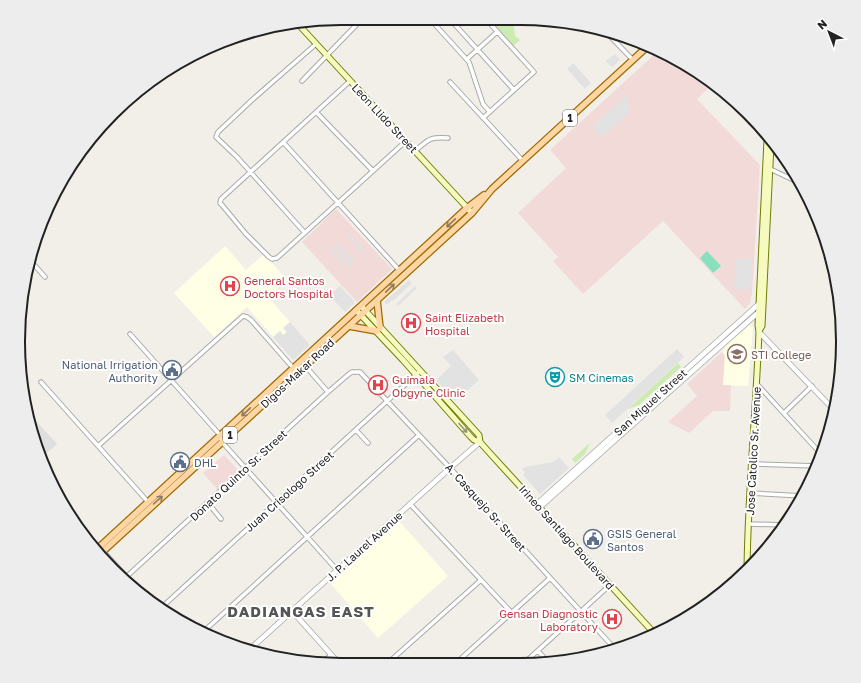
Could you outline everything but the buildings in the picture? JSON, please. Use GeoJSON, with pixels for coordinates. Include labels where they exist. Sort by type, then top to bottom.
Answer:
{"type":"FeatureCollection","features":[{"type":"Feature","properties":{"kind":"main road","name":"Leon Llido Street"},"geometry":{"type":"LineString","coordinates":[[301,28],[472,213]]}},
{"type":"Feature","properties":{"kind":"main road","name":"Digos-Makar Road"},"geometry":{"type":"LineString","coordinates":[[303,364],[399,270],[467,208],[492,189],[643,50]]}},
{"type":"Feature","properties":{"kind":"main road","name":"Jose Catolico Sr. Avenue"},"geometry":{"type":"LineString","coordinates":[[767,145],[768,167]]}},
{"type":"Feature","properties":{"kind":"main road","name":"Jose Catolico Sr. Avenue"},"geometry":{"type":"LineString","coordinates":[[747,560],[759,332],[762,326],[761,306],[768,167],[771,148]]}},
{"type":"Feature","properties":{"kind":"main road","name":"Digos-Makar Road"},"geometry":{"type":"LineString","coordinates":[[102,548],[148,502],[220,435],[349,326],[472,213],[492,189]]}},
{"type":"Feature","properties":{"kind":"main road"},"geometry":{"type":"LineString","coordinates":[[349,326],[379,329],[377,300]]}},
{"type":"Feature","properties":{"kind":"main road","name":"Irineo Santiago Boulevard"},"geometry":{"type":"LineString","coordinates":[[359,308],[418,373],[479,435],[480,442],[651,629]]}},
{"type":"Feature","properties":{"kind":"main road","name":"Digos-Makar Road"},"geometry":{"type":"LineString","coordinates":[[102,548],[222,442],[295,371]]}},
{"type":"Feature","properties":{"kind":"street"},"geometry":{"type":"LineString","coordinates":[[302,81],[354,25]]}},
{"type":"Feature","properties":{"kind":"street"},"geometry":{"type":"LineString","coordinates":[[435,25],[467,59],[483,104],[490,112]]}},
{"type":"Feature","properties":{"kind":"street"},"geometry":{"type":"LineString","coordinates":[[455,25],[514,90]]}},
{"type":"Feature","properties":{"kind":"street"},"geometry":{"type":"LineString","coordinates":[[484,118],[534,72],[491,25]]}},
{"type":"Feature","properties":{"kind":"street"},"geometry":{"type":"LineString","coordinates":[[467,59],[497,32]]}},
{"type":"Feature","properties":{"kind":"street"},"geometry":{"type":"LineString","coordinates":[[613,40],[632,60]]}},
{"type":"Feature","properties":{"kind":"street"},"geometry":{"type":"LineString","coordinates":[[305,233],[237,157],[218,140],[216,135],[252,100],[316,44]]}},
{"type":"Feature","properties":{"kind":"street"},"geometry":{"type":"LineString","coordinates":[[350,81],[223,196],[220,201],[222,206],[246,234],[264,253],[272,259],[280,256],[406,141]]}},
{"type":"Feature","properties":{"kind":"street"},"geometry":{"type":"LineString","coordinates":[[450,82],[523,161]]}},
{"type":"Feature","properties":{"kind":"street"},"geometry":{"type":"LineString","coordinates":[[476,110],[483,104]]}},
{"type":"Feature","properties":{"kind":"street"},"geometry":{"type":"LineString","coordinates":[[316,112],[373,171]]}},
{"type":"Feature","properties":{"kind":"street"},"geometry":{"type":"LineString","coordinates":[[416,151],[428,140],[434,137],[448,138]]}},
{"type":"Feature","properties":{"kind":"street"},"geometry":{"type":"LineString","coordinates":[[283,142],[399,270]]}},
{"type":"Feature","properties":{"kind":"street"},"geometry":{"type":"LineString","coordinates":[[768,167],[791,179]]}},
{"type":"Feature","properties":{"kind":"street"},"geometry":{"type":"LineString","coordinates":[[35,265],[46,276]]}},
{"type":"Feature","properties":{"kind":"street","name":"San Miguel Street"},"geometry":{"type":"LineString","coordinates":[[538,506],[761,306]]}},
{"type":"Feature","properties":{"kind":"street","name":"San Miguel Street"},"geometry":{"type":"LineString","coordinates":[[538,506],[761,306]]}},
{"type":"Feature","properties":{"kind":"street"},"geometry":{"type":"LineString","coordinates":[[98,446],[243,316],[248,317],[251,320],[295,371]]}},
{"type":"Feature","properties":{"kind":"street"},"geometry":{"type":"LineString","coordinates":[[759,332],[829,405]]}},
{"type":"Feature","properties":{"kind":"street"},"geometry":{"type":"LineString","coordinates":[[130,334],[220,435],[222,442],[337,570]]}},
{"type":"Feature","properties":{"kind":"street"},"geometry":{"type":"LineString","coordinates":[[303,364],[328,392]]}},
{"type":"Feature","properties":{"kind":"street","name":"Donato Quinto Sr. Street"},"geometry":{"type":"LineString","coordinates":[[129,575],[246,469],[328,392],[352,372]]}},
{"type":"Feature","properties":{"kind":"street","name":"A. Casquejo Sr. Street"},"geometry":{"type":"LineString","coordinates":[[352,372],[360,372],[388,401],[611,644]]}},
{"type":"Feature","properties":{"kind":"street","name":"Juan Crisologo Street"},"geometry":{"type":"LineString","coordinates":[[165,604],[418,373]]}},
{"type":"Feature","properties":{"kind":"street"},"geometry":{"type":"LineString","coordinates":[[41,382],[148,502]]}},
{"type":"Feature","properties":{"kind":"street"},"geometry":{"type":"LineString","coordinates":[[757,384],[817,449]]}},
{"type":"Feature","properties":{"kind":"street"},"geometry":{"type":"LineString","coordinates":[[784,413],[812,386]]}},
{"type":"Feature","properties":{"kind":"street"},"geometry":{"type":"LineString","coordinates":[[356,430],[368,443]]}},
{"type":"Feature","properties":{"kind":"street"},"geometry":{"type":"LineString","coordinates":[[208,628],[419,435]]}},
{"type":"Feature","properties":{"kind":"street","name":"J. P. Laurel Avenue"},"geometry":{"type":"LineString","coordinates":[[254,645],[480,442]]}},
{"type":"Feature","properties":{"kind":"street"},"geometry":{"type":"LineString","coordinates":[[752,464],[811,466]]}},
{"type":"Feature","properties":{"kind":"street"},"geometry":{"type":"LineString","coordinates":[[750,493],[796,496]]}},
{"type":"Feature","properties":{"kind":"street"},"geometry":{"type":"LineString","coordinates":[[208,503],[222,519]]}},
{"type":"Feature","properties":{"kind":"street"},"geometry":{"type":"LineString","coordinates":[[410,504],[511,612]]}},
{"type":"Feature","properties":{"kind":"street"},"geometry":{"type":"LineString","coordinates":[[749,524],[777,525]]}},
{"type":"Feature","properties":{"kind":"street"},"geometry":{"type":"LineString","coordinates":[[460,658],[550,578]]}},
{"type":"Feature","properties":{"kind":"street"},"geometry":{"type":"LineString","coordinates":[[393,658],[481,580]]}},
{"type":"Feature","properties":{"kind":"street"},"geometry":{"type":"LineString","coordinates":[[531,657],[610,585]]}},
{"type":"Feature","properties":{"kind":"street"},"geometry":{"type":"LineString","coordinates":[[292,611],[334,658]]}},
{"type":"Feature","properties":{"kind":"street"},"geometry":{"type":"LineString","coordinates":[[538,651],[543,657]]}},
{"type":"Feature","properties":{"kind":"street"},"geometry":{"type":"LineString","coordinates":[[328,657],[331,654]]}},
{"type":"Feature","properties":{"kind":"shaded area"},"geometry":{"type":"Polygon","coordinates":[[[615,54],[620,60],[612,67],[606,61],[615,54]]]}},
{"type":"Feature","properties":{"kind":"shaded area"},"geometry":{"type":"Polygon","coordinates":[[[653,55],[678,67],[709,88],[697,99],[760,165],[752,293],[750,303],[745,309],[663,221],[583,294],[553,261],[558,257],[518,213],[566,168],[550,150],[653,55]]]}},
{"type":"Feature","properties":{"kind":"shaded area"},"geometry":{"type":"Polygon","coordinates":[[[573,63],[591,83],[585,89],[567,69],[573,63]]]}},
{"type":"Feature","properties":{"kind":"shaded area"},"geometry":{"type":"Polygon","coordinates":[[[626,95],[629,112],[602,138],[592,127],[626,95]]]}},
{"type":"Feature","properties":{"kind":"shaded area"},"geometry":{"type":"Polygon","coordinates":[[[336,209],[392,269],[357,302],[302,242],[336,209]]]}},
{"type":"Feature","properties":{"kind":"shaded area"},"geometry":{"type":"Polygon","coordinates":[[[349,233],[365,251],[363,253],[347,234],[349,233]]]}},
{"type":"Feature","properties":{"kind":"shaded area"},"geometry":{"type":"Polygon","coordinates":[[[337,242],[354,260],[351,263],[335,245],[337,242]]]}},
{"type":"Feature","properties":{"kind":"shaded area","name":"General Santos Doctors Hospital"},"geometry":{"type":"Polygon","coordinates":[[[225,246],[246,270],[264,254],[287,280],[268,297],[290,322],[283,328],[287,332],[283,335],[280,331],[273,337],[247,307],[214,337],[174,293],[225,246]]]}},
{"type":"Feature","properties":{"kind":"shaded area"},"geometry":{"type":"Polygon","coordinates":[[[332,247],[349,265],[346,267],[329,249],[332,247]]]}},
{"type":"Feature","properties":{"kind":"shaded area"},"geometry":{"type":"Polygon","coordinates":[[[736,258],[752,259],[750,290],[734,289],[736,258]]]}},
{"type":"Feature","properties":{"kind":"shaded area"},"geometry":{"type":"Polygon","coordinates":[[[409,280],[412,283],[393,301],[392,300],[387,305],[384,302],[409,280]]]}},
{"type":"Feature","properties":{"kind":"shaded area"},"geometry":{"type":"Polygon","coordinates":[[[340,286],[355,302],[345,312],[329,295],[340,286]]]}},
{"type":"Feature","properties":{"kind":"shaded area"},"geometry":{"type":"Polygon","coordinates":[[[415,286],[417,288],[398,306],[396,304],[415,286]]]}},
{"type":"Feature","properties":{"kind":"shaded area"},"geometry":{"type":"Polygon","coordinates":[[[290,322],[310,345],[293,360],[273,337],[280,331],[283,335],[285,334],[287,332],[283,328],[290,322]]]}},
{"type":"Feature","properties":{"kind":"shaded area","name":"STI College"},"geometry":{"type":"Polygon","coordinates":[[[750,325],[753,327],[748,386],[723,385],[725,356],[723,353],[725,347],[750,325]]]}},
{"type":"Feature","properties":{"kind":"shaded area"},"geometry":{"type":"Polygon","coordinates":[[[677,349],[684,357],[612,423],[605,415],[677,349]]]}},
{"type":"Feature","properties":{"kind":"shaded area"},"geometry":{"type":"Polygon","coordinates":[[[453,350],[479,380],[455,401],[436,380],[451,366],[443,357],[453,350]]]}},
{"type":"Feature","properties":{"kind":"shaded area"},"geometry":{"type":"Polygon","coordinates":[[[722,352],[725,356],[723,384],[731,385],[730,411],[713,411],[689,433],[668,422],[697,396],[687,384],[722,352]]]}},
{"type":"Feature","properties":{"kind":"shaded area"},"geometry":{"type":"Polygon","coordinates":[[[35,420],[57,444],[46,454],[35,420]]]}},
{"type":"Feature","properties":{"kind":"shaded area"},"geometry":{"type":"Polygon","coordinates":[[[224,455],[239,471],[218,490],[203,473],[224,455]]]}},
{"type":"Feature","properties":{"kind":"shaded area"},"geometry":{"type":"Polygon","coordinates":[[[559,457],[569,468],[540,494],[523,475],[525,473],[522,469],[525,467],[553,462],[559,457]]]}},
{"type":"Feature","properties":{"kind":"shaded area"},"geometry":{"type":"Polygon","coordinates":[[[400,522],[448,576],[378,638],[330,583],[400,522]]]}},
{"type":"Feature","properties":{"kind":"green space"},"geometry":{"type":"Polygon","coordinates":[[[494,25],[514,25],[515,36],[520,40],[513,46],[494,25]]]}},
{"type":"Feature","properties":{"kind":"green space"},"geometry":{"type":"Polygon","coordinates":[[[707,251],[721,266],[713,273],[700,258],[707,251]]]}},
{"type":"Feature","properties":{"kind":"green space"},"geometry":{"type":"Polygon","coordinates":[[[678,363],[681,367],[639,405],[628,409],[678,363]]]}},
{"type":"Feature","properties":{"kind":"green space"},"geometry":{"type":"Polygon","coordinates":[[[590,443],[585,454],[575,463],[572,459],[590,443]]]}},
{"type":"Feature","properties":{"kind":"place","name":"General Santos Doctors Hospital"},"geometry":{"type":"Point","coordinates":[230,286]}},
{"type":"Feature","properties":{"kind":"place","name":"Saint Elizabeth Hospital"},"geometry":{"type":"Point","coordinates":[411,323]}},
{"type":"Feature","properties":{"kind":"place","name":"STI College"},"geometry":{"type":"Point","coordinates":[737,354]}},
{"type":"Feature","properties":{"kind":"place","name":"National Irrigation Authority"},"geometry":{"type":"Point","coordinates":[172,370]}},
{"type":"Feature","properties":{"kind":"place","name":"SM Cinemas"},"geometry":{"type":"Point","coordinates":[555,377]}},
{"type":"Feature","properties":{"kind":"place","name":"Guimala Obgyne Clinic"},"geometry":{"type":"Point","coordinates":[378,385]}},
{"type":"Feature","properties":{"kind":"place","name":"DHL"},"geometry":{"type":"Point","coordinates":[180,462]}},
{"type":"Feature","properties":{"kind":"place","name":"GSIS General Santos"},"geometry":{"type":"Point","coordinates":[593,539]}},
{"type":"Feature","properties":{"kind":"place","name":"Gensan Diagnostic Laboratory"},"geometry":{"type":"Point","coordinates":[612,619]}},
{"type":"Feature","properties":{"kind":"district","name":"DADIANGAS EAST"},"geometry":{"type":"Point","coordinates":[301,611]}}]}
